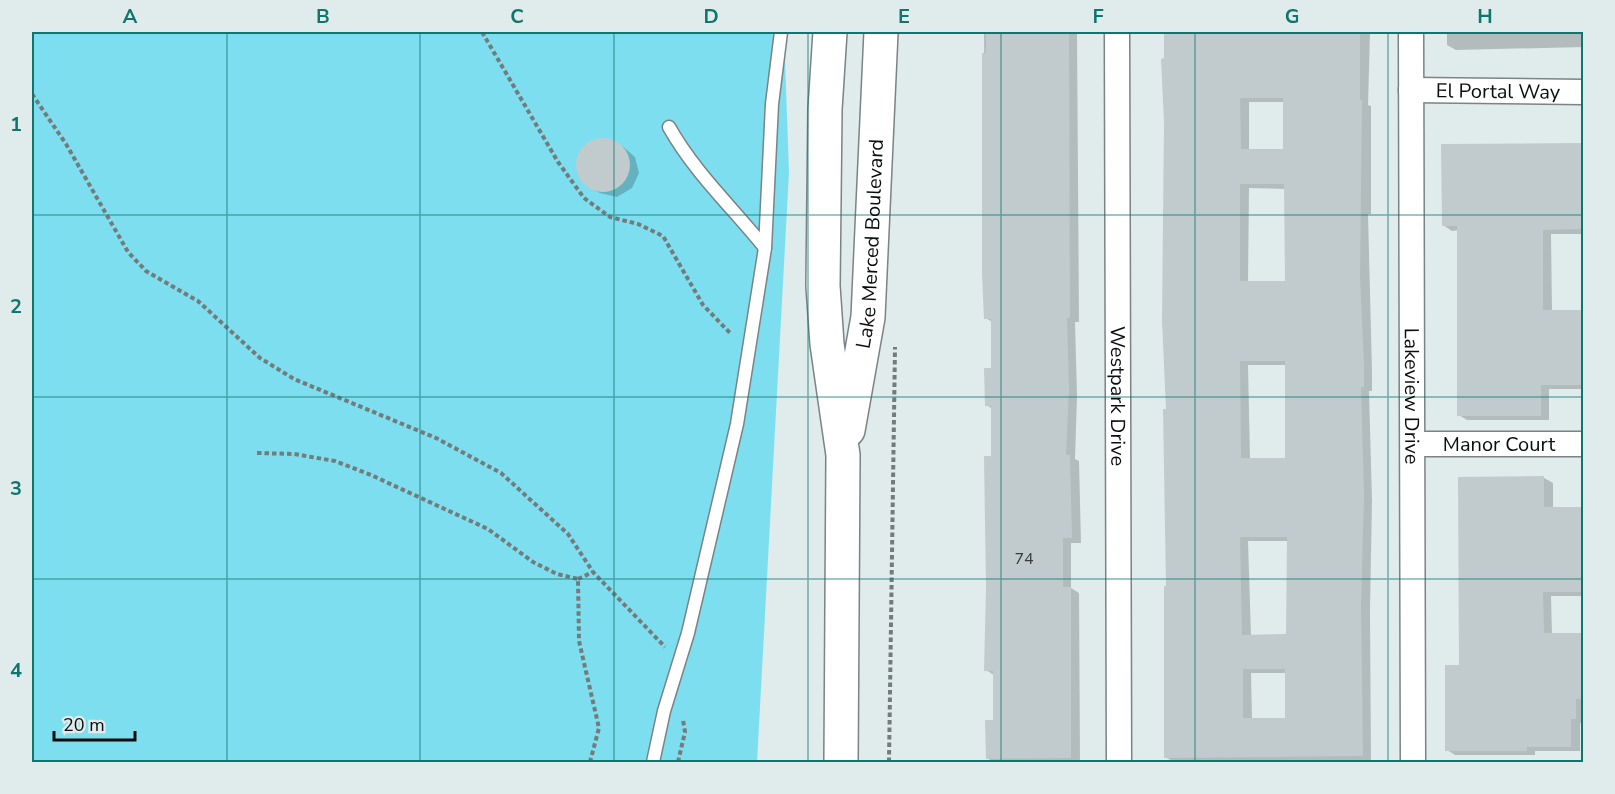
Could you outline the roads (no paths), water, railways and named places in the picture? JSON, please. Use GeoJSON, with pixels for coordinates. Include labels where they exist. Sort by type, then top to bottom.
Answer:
{"type":"FeatureCollection","features":[{"type":"Feature","properties":{"kind":"main road","name":"Lake Merced Boulevard"},"geometry":{"type":"LineString","coordinates":[[830,32],[824,148],[823,286],[827,344],[843,455],[841,762]]}},
{"type":"Feature","properties":{"kind":"main road","name":"Lake Merced Boulevard"},"geometry":{"type":"LineString","coordinates":[[843,455],[868,317],[881,32]]}},
{"type":"Feature","properties":{"kind":"street","name":"Westpark Drive"},"geometry":{"type":"LineString","coordinates":[[1117,32],[1119,762]]}},
{"type":"Feature","properties":{"kind":"street","name":"Lakeview Drive"},"geometry":{"type":"LineString","coordinates":[[1411,32],[1413,762]]}},
{"type":"Feature","properties":{"kind":"street","name":"El Portal Way"},"geometry":{"type":"LineString","coordinates":[[1411,90],[1584,92]]}},
{"type":"Feature","properties":{"kind":"street","name":"Manor Court"},"geometry":{"type":"LineString","coordinates":[[1413,444],[1584,444]]}},
{"type":"Feature","properties":{"kind":"lane"},"geometry":{"type":"LineString","coordinates":[[653,762],[719,510],[737,424],[765,248],[772,104],[781,32]]}},
{"type":"Feature","properties":{"kind":"lane"},"geometry":{"type":"LineString","coordinates":[[669,127],[704,180],[736,212],[765,248]]}}]}
